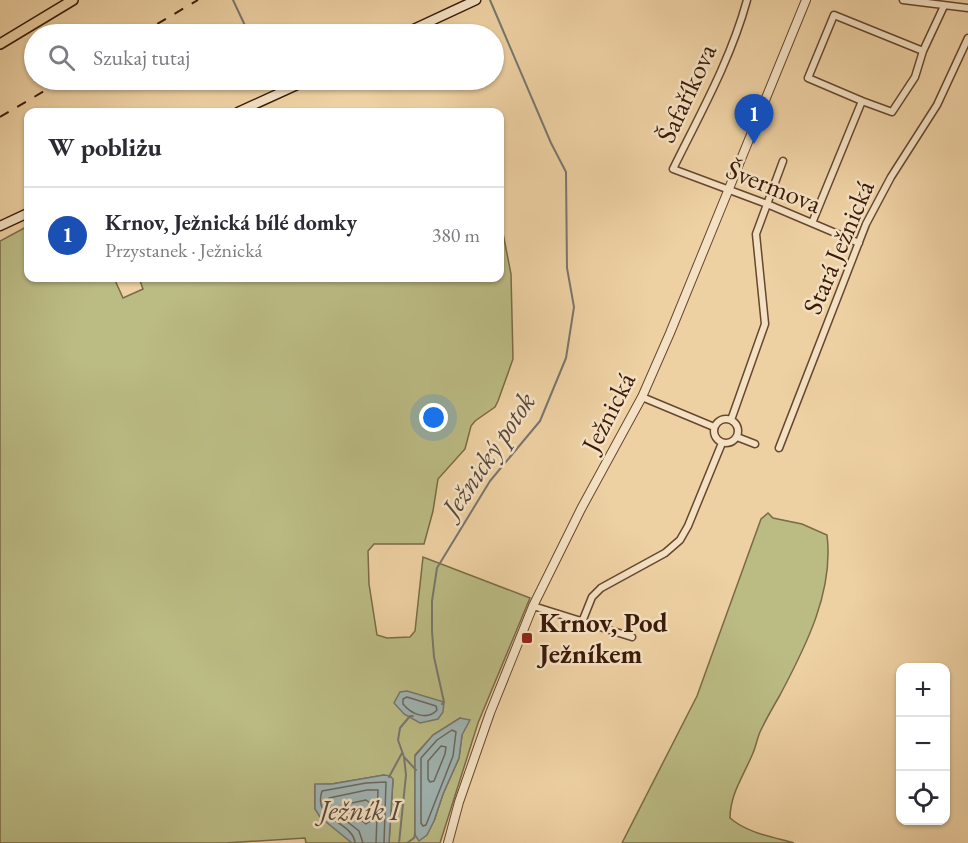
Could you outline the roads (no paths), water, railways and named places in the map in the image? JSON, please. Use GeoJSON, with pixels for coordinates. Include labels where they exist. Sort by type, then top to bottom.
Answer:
{"type":"FeatureCollection","features":[{"type":"Feature","properties":{"kind":"main road"},"geometry":{"type":"LineString","coordinates":[[33,24],[73,0]]}},
{"type":"Feature","properties":{"kind":"main road"},"geometry":{"type":"LineString","coordinates":[[424,24],[476,0]]}},
{"type":"Feature","properties":{"kind":"main road"},"geometry":{"type":"LineString","coordinates":[[0,44],[24,30]]}},
{"type":"Feature","properties":{"kind":"main road"},"geometry":{"type":"LineString","coordinates":[[247,108],[286,90]]}},
{"type":"Feature","properties":{"kind":"main road"},"geometry":{"type":"LineString","coordinates":[[0,226],[24,215]]}},
{"type":"Feature","properties":{"kind":"street","name":"Šafaříkova"},"geometry":{"type":"LineString","coordinates":[[673,169],[724,64],[742,21],[747,0]]}},
{"type":"Feature","properties":{"kind":"street","name":"Ježnická"},"geometry":{"type":"LineString","coordinates":[[448,843],[459,802],[490,713],[533,606],[581,509],[642,397],[806,0]]}},
{"type":"Feature","properties":{"kind":"street"},"geometry":{"type":"LineString","coordinates":[[903,0],[968,8]]}},
{"type":"Feature","properties":{"kind":"street"},"geometry":{"type":"LineString","coordinates":[[923,51],[834,15],[808,78],[892,112],[915,77],[923,51],[944,6]]}},
{"type":"Feature","properties":{"kind":"street","name":"Stará Ježnická"},"geometry":{"type":"LineString","coordinates":[[779,448],[866,224],[891,177],[937,105],[968,38]]}},
{"type":"Feature","properties":{"kind":"street"},"geometry":{"type":"LineString","coordinates":[[812,223],[862,101]]}},
{"type":"Feature","properties":{"kind":"street"},"geometry":{"type":"LineString","coordinates":[[731,420],[765,324],[756,234],[783,161]]}},
{"type":"Feature","properties":{"kind":"street","name":"Švermova"},"geometry":{"type":"LineString","coordinates":[[673,169],[767,204],[859,243]]}},
{"type":"Feature","properties":{"kind":"street"},"geometry":{"type":"LineString","coordinates":[[642,397],[714,427]]}},
{"type":"Feature","properties":{"kind":"street"},"geometry":{"type":"LineString","coordinates":[[724,419],[731,420],[736,424],[737,437],[733,441],[722,443],[716,439],[714,427],[724,419]]}},
{"type":"Feature","properties":{"kind":"street"},"geometry":{"type":"LineString","coordinates":[[737,437],[755,444]]}},
{"type":"Feature","properties":{"kind":"street"},"geometry":{"type":"LineString","coordinates":[[582,622],[592,597],[601,588],[665,553],[680,540],[722,443]]}},
{"type":"Feature","properties":{"kind":"street"},"geometry":{"type":"LineString","coordinates":[[533,606],[632,637]]}},
{"type":"Feature","properties":{"kind":"water"},"geometry":{"type":"Polygon","coordinates":[[[407,691],[444,702],[443,712],[438,719],[420,723],[404,714],[394,703],[400,692],[407,691]]]}},
{"type":"Feature","properties":{"kind":"water"},"geometry":{"type":"Polygon","coordinates":[[[460,718],[470,720],[462,735],[459,758],[434,821],[427,835],[419,841],[415,835],[415,756],[433,735],[460,718]]]}},
{"type":"Feature","properties":{"kind":"water","name":"Ježník I"},"geometry":{"type":"Polygon","coordinates":[[[384,775],[393,779],[389,843],[352,843],[320,817],[315,809],[315,784],[332,784],[384,775]]]}},
{"type":"Feature","properties":{"kind":"waterway"},"geometry":{"type":"LineString","coordinates":[[233,0],[244,24]]}},
{"type":"Feature","properties":{"kind":"waterway","name":"Ježnický potok"},"geometry":{"type":"LineString","coordinates":[[490,0],[500,24]]}},
{"type":"Feature","properties":{"kind":"waterway","name":"Ježnický potok"},"geometry":{"type":"LineString","coordinates":[[442,704],[444,702],[434,657],[432,631],[432,601],[437,568],[490,481],[540,421],[566,358],[574,307],[567,268],[566,172],[551,143],[504,33]]}},
{"type":"Feature","properties":{"kind":"waterway","name":"Ježnický potok"},"geometry":{"type":"LineString","coordinates":[[399,843],[406,775],[404,757],[398,740],[400,728],[410,716],[413,716]]}},
{"type":"Feature","properties":{"kind":"waterway"},"geometry":{"type":"LineString","coordinates":[[389,777],[402,753]]}},
{"type":"Feature","properties":{"kind":"waterway"},"geometry":{"type":"LineString","coordinates":[[404,757],[416,770]]}},
{"type":"Feature","properties":{"kind":"waterway"},"geometry":{"type":"LineString","coordinates":[[407,843],[414,838],[415,834]]}},
{"type":"Feature","properties":{"kind":"railway"},"geometry":{"type":"LineString","coordinates":[[157,24],[198,0]]}},
{"type":"Feature","properties":{"kind":"railway"},"geometry":{"type":"LineString","coordinates":[[0,117],[46,90]]}},
{"type":"Feature","properties":{"kind":"place","name":"Krnov, Ježnická bílé domky"},"geometry":{"type":"Point","coordinates":[754,144]}},
{"type":"Feature","properties":{"kind":"place","name":"Krnov, Pod Ježníkem"},"geometry":{"type":"Point","coordinates":[527,638]}}]}
